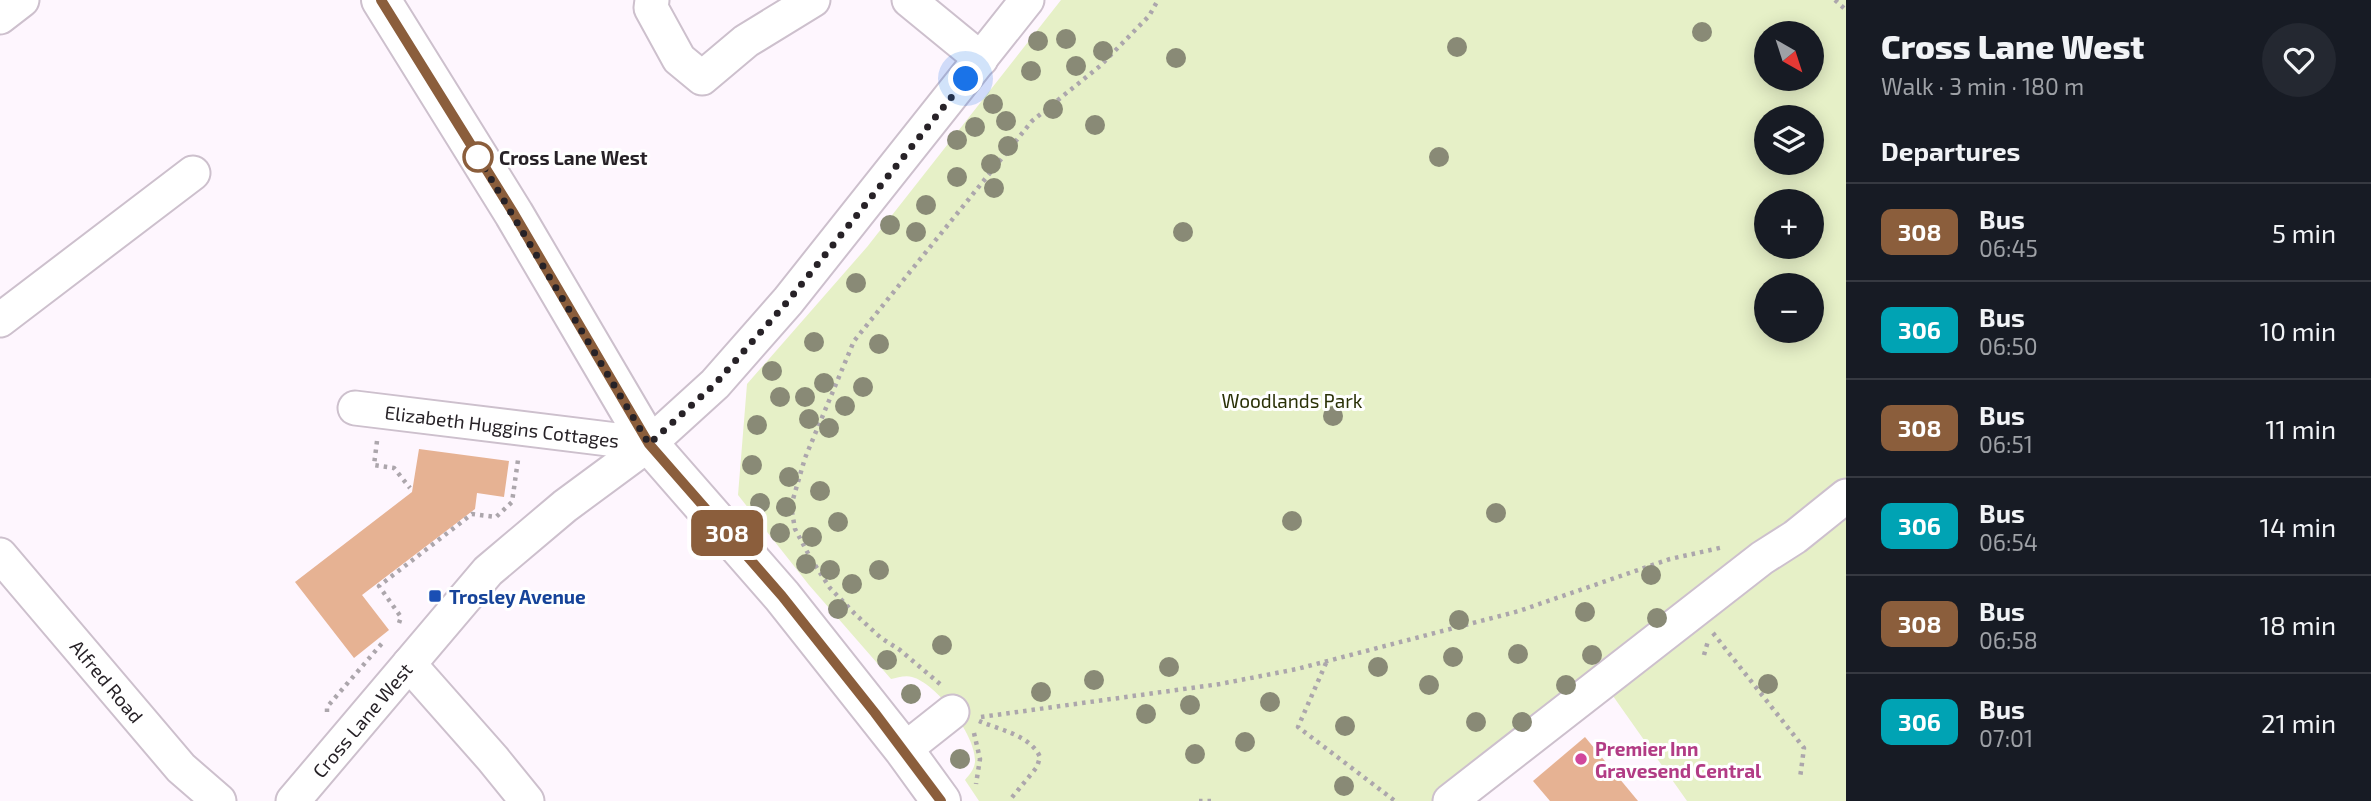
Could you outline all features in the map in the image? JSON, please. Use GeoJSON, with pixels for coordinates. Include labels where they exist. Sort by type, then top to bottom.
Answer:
{"type":"FeatureCollection","features":[{"type":"Feature","properties":{"kind":"main road"},"geometry":{"type":"LineString","coordinates":[[381,0],[514,214],[649,444],[782,596],[941,801]]}},
{"type":"Feature","properties":{"kind":"street"},"geometry":{"type":"LineString","coordinates":[[0,17],[22,0]]}},
{"type":"Feature","properties":{"kind":"street"},"geometry":{"type":"LineString","coordinates":[[652,0],[651,8],[679,58],[702,78],[746,41],[813,0]]}},
{"type":"Feature","properties":{"kind":"street"},"geometry":{"type":"LineString","coordinates":[[909,0],[981,60]]}},
{"type":"Feature","properties":{"kind":"street","name":"Cross Lane West"},"geometry":{"type":"LineString","coordinates":[[293,801],[488,571],[565,506],[649,444],[715,384],[788,301],[1027,0]]}},
{"type":"Feature","properties":{"kind":"street"},"geometry":{"type":"LineString","coordinates":[[0,320],[193,173]]}},
{"type":"Feature","properties":{"kind":"street","name":"Elizabeth Huggins Cottages"},"geometry":{"type":"LineString","coordinates":[[355,408],[649,444]]}},
{"type":"Feature","properties":{"kind":"street"},"geometry":{"type":"LineString","coordinates":[[1450,801],[1762,558],[1786,550],[1846,496]]}},
{"type":"Feature","properties":{"kind":"street","name":"Alfred Road"},"geometry":{"type":"LineString","coordinates":[[0,555],[181,768],[219,801]]}},
{"type":"Feature","properties":{"kind":"street"},"geometry":{"type":"LineString","coordinates":[[409,664],[527,801]]}},
{"type":"Feature","properties":{"kind":"street"},"geometry":{"type":"LineString","coordinates":[[904,750],[956,706]]}},
{"type":"Feature","properties":{"kind":"path"},"geometry":{"type":"LineString","coordinates":[[1009,801],[1037,766],[1040,757],[1035,747],[1028,741],[956,706],[901,650],[881,638],[854,613],[830,588],[811,559],[794,529],[791,506],[805,458],[854,341],[1032,121],[1100,66],[1149,16],[1158,0]]}},
{"type":"Feature","properties":{"kind":"path"},"geometry":{"type":"LineString","coordinates":[[1835,0],[1846,10]]}},
{"type":"Feature","properties":{"kind":"path"},"geometry":{"type":"LineString","coordinates":[[378,437],[374,465],[394,468],[410,488]]}},
{"type":"Feature","properties":{"kind":"path"},"geometry":{"type":"LineString","coordinates":[[396,626],[402,619],[379,586],[472,514],[496,517],[512,502],[519,462],[513,456]]}},
{"type":"Feature","properties":{"kind":"path"},"geometry":{"type":"LineString","coordinates":[[956,706],[1220,684],[1327,663],[1519,611],[1671,559],[1730,546]]}},
{"type":"Feature","properties":{"kind":"path"},"geometry":{"type":"LineString","coordinates":[[1695,611],[1804,748],[1800,778]]}},
{"type":"Feature","properties":{"kind":"path"},"geometry":{"type":"LineString","coordinates":[[332,717],[326,710],[327,707],[392,631]]}},
{"type":"Feature","properties":{"kind":"path"},"geometry":{"type":"LineString","coordinates":[[1327,663],[1298,727],[1395,801]]}},
{"type":"Feature","properties":{"kind":"path"},"geometry":{"type":"LineString","coordinates":[[956,706],[980,759],[976,784]]}},
{"type":"Feature","properties":{"kind":"path"},"geometry":{"type":"LineString","coordinates":[[1199,801],[1213,801]]}},
{"type":"Feature","properties":{"kind":"green space","name":"Woodlands Park"},"geometry":{"type":"Polygon","coordinates":[[[1061,0],[1846,0],[1846,801],[1687,801],[1613,696],[1478,801],[979,801],[965,780],[975,762],[974,751],[953,712],[922,681],[909,676],[891,679],[809,585],[738,495],[747,384],[867,247],[1061,0]]]}},
{"type":"Feature","properties":{"kind":"building"},"geometry":{"type":"Polygon","coordinates":[[[419,449],[509,461],[504,497],[477,493],[475,509],[362,595],[389,630],[354,658],[295,582],[412,492],[419,449]]]}},
{"type":"Feature","properties":{"kind":"building","name":"Premier Inn Gravesend Central"},"geometry":{"type":"Polygon","coordinates":[[[1585,737],[1638,801],[1550,801],[1533,781],[1585,737]]]}},
{"type":"Feature","properties":{"kind":"bus line","name":"308"},"geometry":{"type":"LineString","coordinates":[[381,0],[514,214],[649,444],[782,596],[941,801]]}},
{"type":"Feature","properties":{"kind":"place","name":"Cross Lane West"},"geometry":{"type":"Point","coordinates":[478,157]}},
{"type":"Feature","properties":{"kind":"place","name":"Trosley Avenue"},"geometry":{"type":"Point","coordinates":[435,596]}},
{"type":"Feature","properties":{"kind":"place","name":"Premier Inn Gravesend Central"},"geometry":{"type":"Point","coordinates":[1581,759]}},
{"type":"Feature","properties":{"kind":"route"},"geometry":{"type":"LineString","coordinates":[[478,157],[475,152],[649,444],[715,384],[788,301],[966,79]]}}]}
